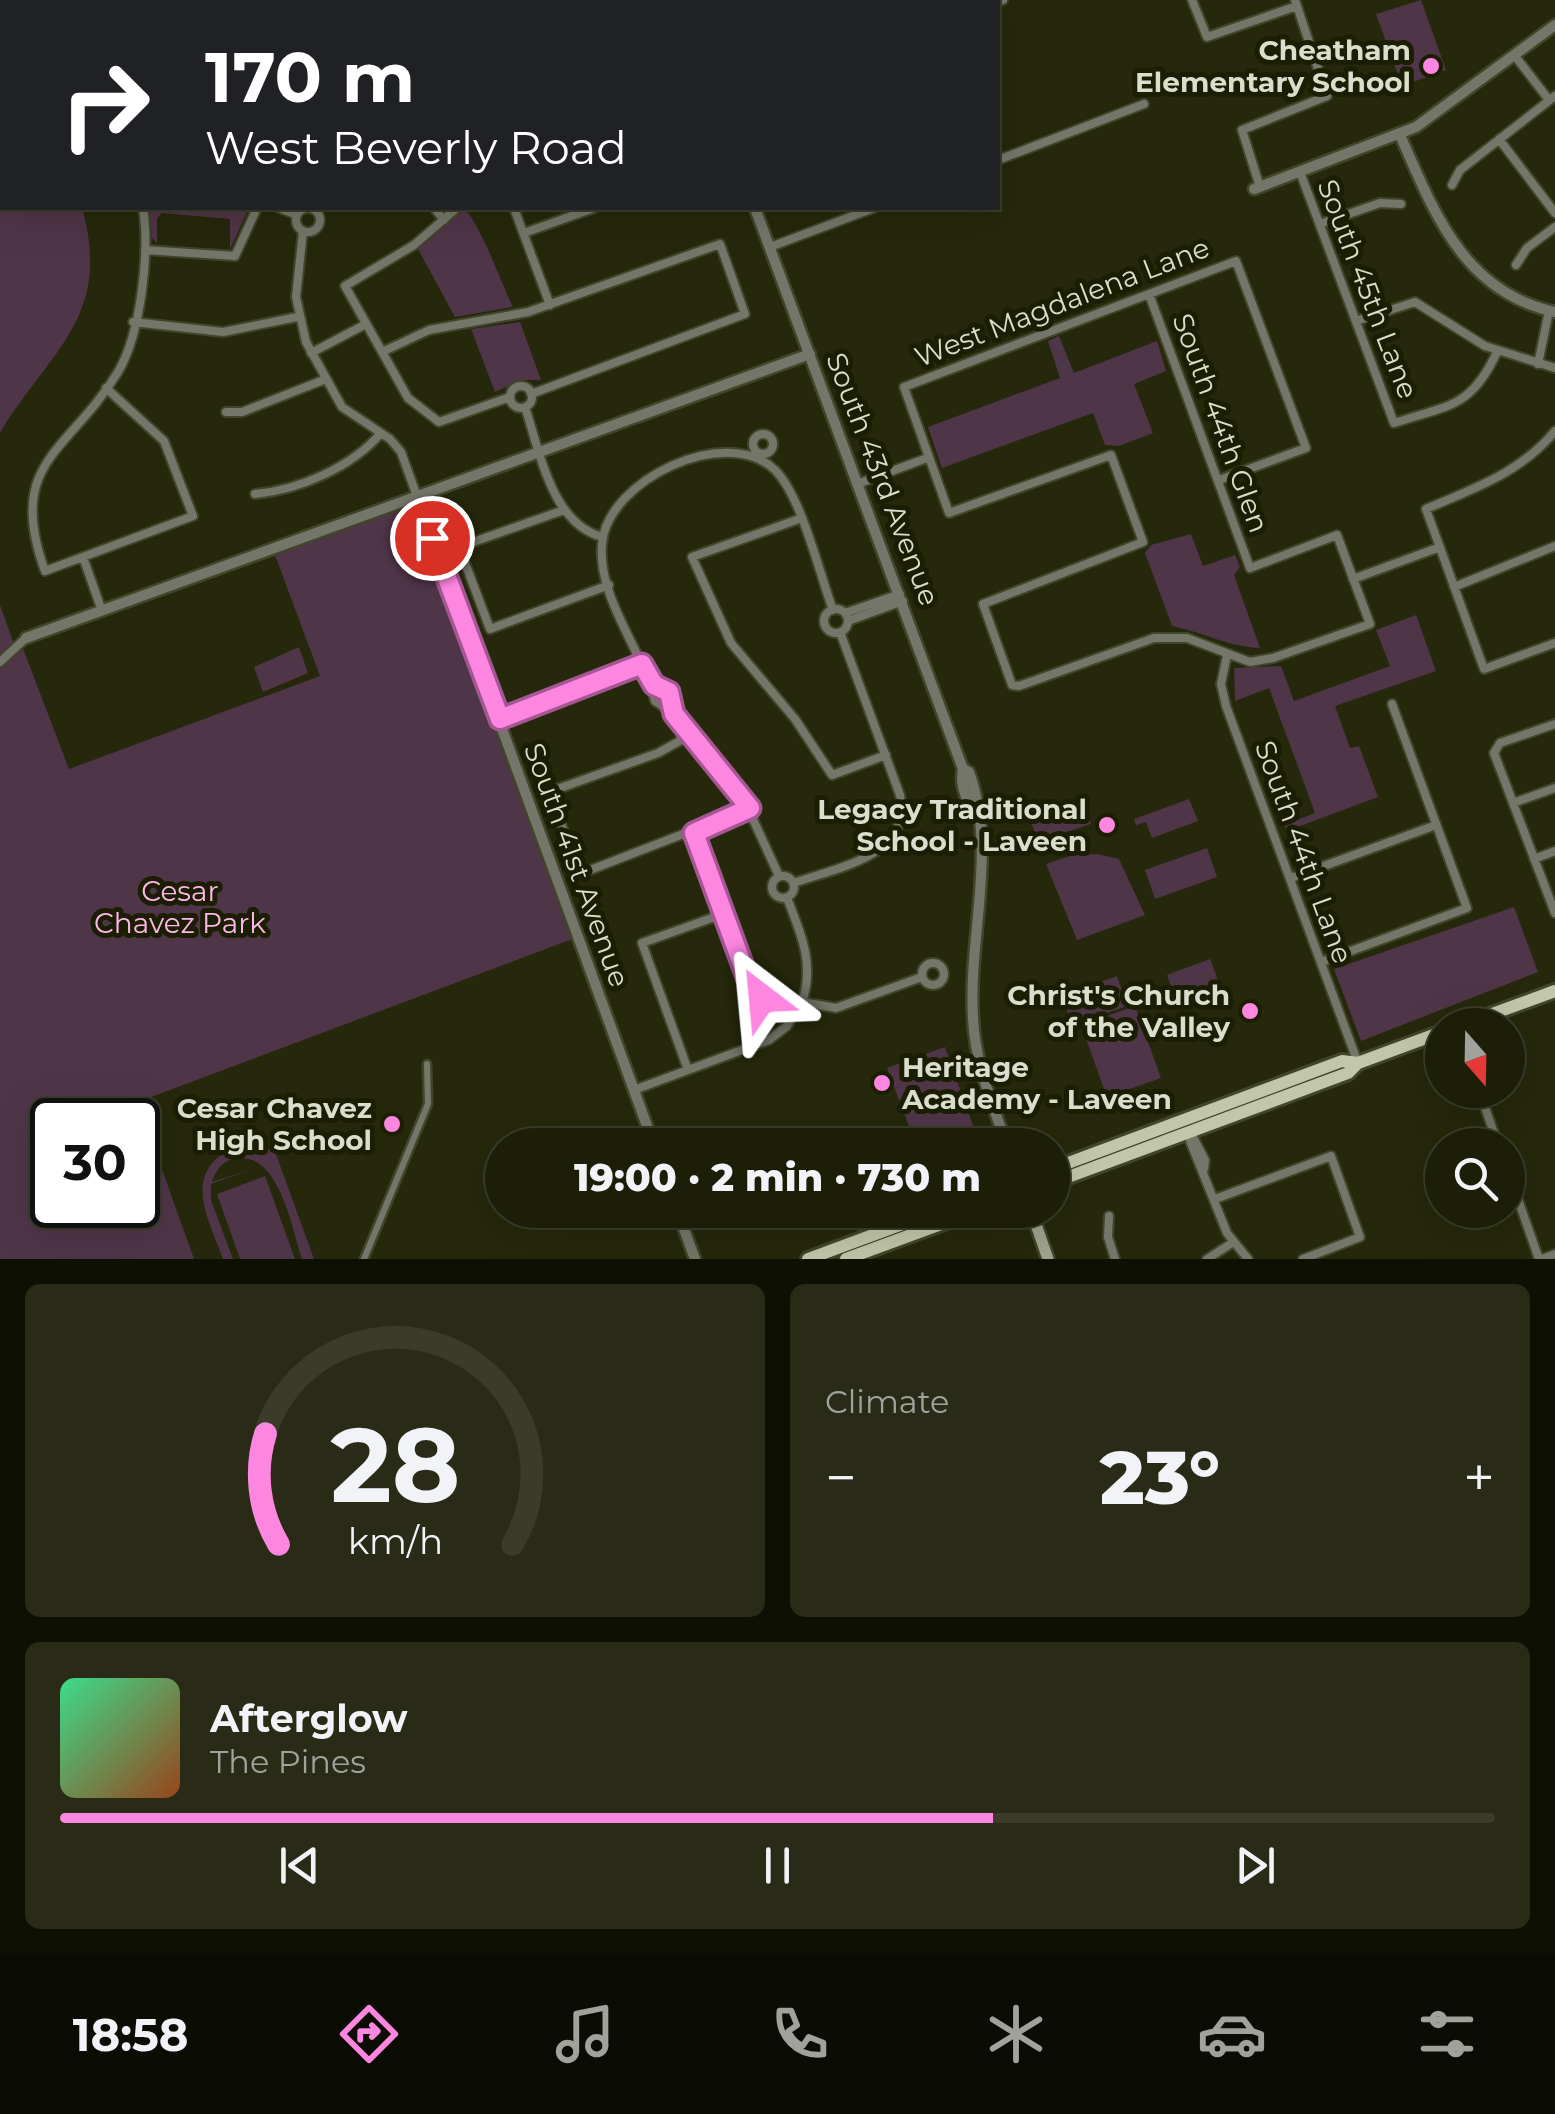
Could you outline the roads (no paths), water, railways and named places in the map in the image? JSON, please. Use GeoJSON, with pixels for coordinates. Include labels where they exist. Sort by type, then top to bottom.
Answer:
{"type":"FeatureCollection","features":[{"type":"Feature","properties":{"kind":"main road"},"geometry":{"type":"LineString","coordinates":[[1508,1008],[1555,991]]}},
{"type":"Feature","properties":{"kind":"main road"},"geometry":{"type":"LineString","coordinates":[[1070,1176],[1348,1073],[1358,1063],[1425,1038]]}},
{"type":"Feature","properties":{"kind":"main road"},"geometry":{"type":"LineString","coordinates":[[1070,1162],[1342,1060],[1358,1063]]}},
{"type":"Feature","properties":{"kind":"main road"},"geometry":{"type":"LineString","coordinates":[[808,1259],[892,1228]]}},
{"type":"Feature","properties":{"kind":"main road"},"geometry":{"type":"LineString","coordinates":[[846,1259],[930,1228]]}},
{"type":"Feature","properties":{"kind":"main road"},"geometry":{"type":"LineString","coordinates":[[1037,1228],[1048,1259]]}},
{"type":"Feature","properties":{"kind":"street"},"geometry":{"type":"LineString","coordinates":[[1192,0],[1207,37],[1296,3],[1328,96],[1242,130],[1257,188],[1400,135],[1434,116],[1555,26]]}},
{"type":"Feature","properties":{"kind":"street"},"geometry":{"type":"LineString","coordinates":[[1452,185],[1460,170],[1552,98],[1514,56]]}},
{"type":"Feature","properties":{"kind":"street"},"geometry":{"type":"LineString","coordinates":[[1000,159],[1144,104]]}},
{"type":"Feature","properties":{"kind":"street"},"geometry":{"type":"LineString","coordinates":[[1400,135],[1438,219],[1464,260],[1512,298],[1552,311],[1538,364]]}},
{"type":"Feature","properties":{"kind":"street"},"geometry":{"type":"LineString","coordinates":[[1499,139],[1555,213]]}},
{"type":"Feature","properties":{"kind":"street","name":"South 45th Lane"},"geometry":{"type":"LineString","coordinates":[[1300,172],[1394,422],[1467,397],[1478,388],[1497,352]]}},
{"type":"Feature","properties":{"kind":"street"},"geometry":{"type":"LineString","coordinates":[[1320,224],[1380,203],[1402,204]]}},
{"type":"Feature","properties":{"kind":"street"},"geometry":{"type":"LineString","coordinates":[[106,388],[164,441],[193,516],[45,572],[32,532],[31,508],[37,480],[52,452],[118,371],[133,322],[145,250],[143,210]]}},
{"type":"Feature","properties":{"kind":"street"},"geometry":{"type":"LineString","coordinates":[[145,250],[235,256],[257,210]]}},
{"type":"Feature","properties":{"kind":"street"},"geometry":{"type":"LineString","coordinates":[[284,210],[297,215],[308,210]]}},
{"type":"Feature","properties":{"kind":"street"},"geometry":{"type":"LineString","coordinates":[[297,215],[302,231],[314,231],[319,225],[314,210]]}},
{"type":"Feature","properties":{"kind":"street"},"geometry":{"type":"LineString","coordinates":[[436,210],[444,220]]}},
{"type":"Feature","properties":{"kind":"street"},"geometry":{"type":"LineString","coordinates":[[456,210],[401,254],[345,286],[408,398],[439,422],[510,397],[518,387],[532,394]]}},
{"type":"Feature","properties":{"kind":"street"},"geometry":{"type":"LineString","coordinates":[[515,210],[550,305]]}},
{"type":"Feature","properties":{"kind":"street"},"geometry":{"type":"LineString","coordinates":[[524,233],[588,210]]}},
{"type":"Feature","properties":{"kind":"street","name":"South 43rd Avenue"},"geometry":{"type":"LineString","coordinates":[[756,210],[963,769],[969,772],[981,806],[978,817],[984,865],[974,1033],[982,1074],[1002,1128]]}},
{"type":"Feature","properties":{"kind":"street"},"geometry":{"type":"LineString","coordinates":[[770,247],[869,210]]}},
{"type":"Feature","properties":{"kind":"street"},"geometry":{"type":"LineString","coordinates":[[1516,265],[1527,248],[1555,227]]}},
{"type":"Feature","properties":{"kind":"street","name":"South 41st Avenue"},"geometry":{"type":"LineString","coordinates":[[302,231],[296,272],[297,317],[311,353],[342,408],[380,433],[400,452],[648,1128]]}},
{"type":"Feature","properties":{"kind":"street"},"geometry":{"type":"LineString","coordinates":[[382,352],[429,330],[550,305],[720,244],[746,314],[532,394],[525,407],[564,510],[579,529],[603,538]]}},
{"type":"Feature","properties":{"kind":"street","name":"West Magdalena Lane"},"geometry":{"type":"LineString","coordinates":[[927,458],[904,387],[1236,261],[1306,448],[1218,480]]}},
{"type":"Feature","properties":{"kind":"street","name":"South 44th Glen"},"geometry":{"type":"LineString","coordinates":[[1149,294],[1250,568],[1336,535],[1353,579]]}},
{"type":"Feature","properties":{"kind":"street"},"geometry":{"type":"LineString","coordinates":[[1356,322],[1415,302],[1497,352],[1555,368]]}},
{"type":"Feature","properties":{"kind":"street"},"geometry":{"type":"LineString","coordinates":[[133,322],[223,332],[297,317]]}},
{"type":"Feature","properties":{"kind":"street"},"geometry":{"type":"LineString","coordinates":[[311,353],[366,324]]}},
{"type":"Feature","properties":{"kind":"street"},"geometry":{"type":"LineString","coordinates":[[0,662],[26,638],[810,354]]}},
{"type":"Feature","properties":{"kind":"street"},"geometry":{"type":"LineString","coordinates":[[226,412],[242,412],[326,379]]}},
{"type":"Feature","properties":{"kind":"street"},"geometry":{"type":"LineString","coordinates":[[510,397],[515,406],[525,407]]}},
{"type":"Feature","properties":{"kind":"street"},"geometry":{"type":"LineString","coordinates":[[1555,431],[1506,475],[1426,508],[1484,669],[1555,643]]}},
{"type":"Feature","properties":{"kind":"street"},"geometry":{"type":"LineString","coordinates":[[255,494],[339,467],[365,452],[380,433]]}},
{"type":"Feature","properties":{"kind":"street"},"geometry":{"type":"LineString","coordinates":[[794,883],[779,876],[750,808],[692,734],[655,701],[654,685],[609,585],[603,566],[603,538],[614,509],[647,478],[722,452],[758,455],[783,480],[832,610],[846,617],[901,597]]}},
{"type":"Feature","properties":{"kind":"street"},"geometry":{"type":"LineString","coordinates":[[860,483],[927,458],[949,513],[1111,455],[1143,542],[984,604],[1014,686],[1154,638],[1187,638],[1227,655],[1262,661],[1370,624],[1353,579],[1440,547]]}},
{"type":"Feature","properties":{"kind":"street"},"geometry":{"type":"LineString","coordinates":[[564,510],[459,547],[490,629],[609,585]]}},
{"type":"Feature","properties":{"kind":"street"},"geometry":{"type":"LineString","coordinates":[[799,518],[692,558],[731,644],[795,719],[832,775],[886,755]]}},
{"type":"Feature","properties":{"kind":"street"},"geometry":{"type":"LineString","coordinates":[[1454,587],[1555,546]]}},
{"type":"Feature","properties":{"kind":"street"},"geometry":{"type":"LineString","coordinates":[[83,558],[102,610]]}},
{"type":"Feature","properties":{"kind":"street"},"geometry":{"type":"LineString","coordinates":[[832,610],[826,617],[826,627],[840,632]]}},
{"type":"Feature","properties":{"kind":"street"},"geometry":{"type":"LineString","coordinates":[[634,1090],[769,1040],[788,1026],[807,987],[807,954],[787,898],[794,883],[879,851],[898,832],[903,808],[840,632],[846,617]]}},
{"type":"Feature","properties":{"kind":"street","name":"South 44th Lane"},"geometry":{"type":"LineString","coordinates":[[1227,655],[1223,696],[1358,1063]]}},
{"type":"Feature","properties":{"kind":"street"},"geometry":{"type":"LineString","coordinates":[[500,719],[642,664]]}},
{"type":"Feature","properties":{"kind":"street"},"geometry":{"type":"LineString","coordinates":[[654,685],[669,692],[674,714]]}},
{"type":"Feature","properties":{"kind":"street"},"geometry":{"type":"LineString","coordinates":[[1321,962],[1467,908],[1392,704]]}},
{"type":"Feature","properties":{"kind":"street"},"geometry":{"type":"LineString","coordinates":[[1555,724],[1494,747],[1555,912]]}},
{"type":"Feature","properties":{"kind":"street"},"geometry":{"type":"LineString","coordinates":[[692,734],[658,753],[549,792],[580,874],[694,833],[750,808]]}},
{"type":"Feature","properties":{"kind":"street"},"geometry":{"type":"LineString","coordinates":[[1513,803],[1555,788]]}},
{"type":"Feature","properties":{"kind":"street"},"geometry":{"type":"LineString","coordinates":[[1291,878],[1436,825]]}},
{"type":"Feature","properties":{"kind":"street"},"geometry":{"type":"LineString","coordinates":[[694,833],[751,988],[762,998]]}},
{"type":"Feature","properties":{"kind":"street"},"geometry":{"type":"LineString","coordinates":[[1534,859],[1555,852]]}},
{"type":"Feature","properties":{"kind":"street"},"geometry":{"type":"LineString","coordinates":[[779,876],[772,889],[776,896],[787,898]]}},
{"type":"Feature","properties":{"kind":"street"},"geometry":{"type":"LineString","coordinates":[[688,1070],[642,943],[723,914]]}},
{"type":"Feature","properties":{"kind":"street"},"geometry":{"type":"LineString","coordinates":[[802,1002],[836,1008],[922,976]]}},
{"type":"Feature","properties":{"kind":"street"},"geometry":{"type":"LineString","coordinates":[[364,1259],[428,1104],[427,1064]]}},
{"type":"Feature","properties":{"kind":"street"},"geometry":{"type":"LineString","coordinates":[[1190,1131],[1205,1160],[1204,1169],[1232,1243],[1248,1259]]}},
{"type":"Feature","properties":{"kind":"street"},"geometry":{"type":"LineString","coordinates":[[1215,1199],[1331,1156],[1360,1237],[1303,1259]]}},
{"type":"Feature","properties":{"kind":"street"},"geometry":{"type":"LineString","coordinates":[[1109,1216],[1108,1237],[1115,1259]]}},
{"type":"Feature","properties":{"kind":"street"},"geometry":{"type":"LineString","coordinates":[[1525,1216],[1541,1259],[1555,1254]]}},
{"type":"Feature","properties":{"kind":"street"},"geometry":{"type":"LineString","coordinates":[[684,1228],[696,1259]]}},
{"type":"Feature","properties":{"kind":"street"},"geometry":{"type":"LineString","coordinates":[[1207,1259],[1232,1243]]}},
{"type":"Feature","properties":{"kind":"place","name":"Cheatham Elementary School"},"geometry":{"type":"Point","coordinates":[1431,66]}},
{"type":"Feature","properties":{"kind":"place","name":"Legacy Traditional School - Laveen"},"geometry":{"type":"Point","coordinates":[1107,825]}},
{"type":"Feature","properties":{"kind":"place","name":"Christ's Church of the Valley"},"geometry":{"type":"Point","coordinates":[1250,1011]}},
{"type":"Feature","properties":{"kind":"place","name":"Heritage Academy - Laveen"},"geometry":{"type":"Point","coordinates":[882,1083]}},
{"type":"Feature","properties":{"kind":"place","name":"Cesar Chavez High School"},"geometry":{"type":"Point","coordinates":[392,1124]}},
{"type":"Feature","properties":{"kind":"park label","name":"Cesar Chavez Park"},"geometry":{"type":"Point","coordinates":[180,907]}}]}
